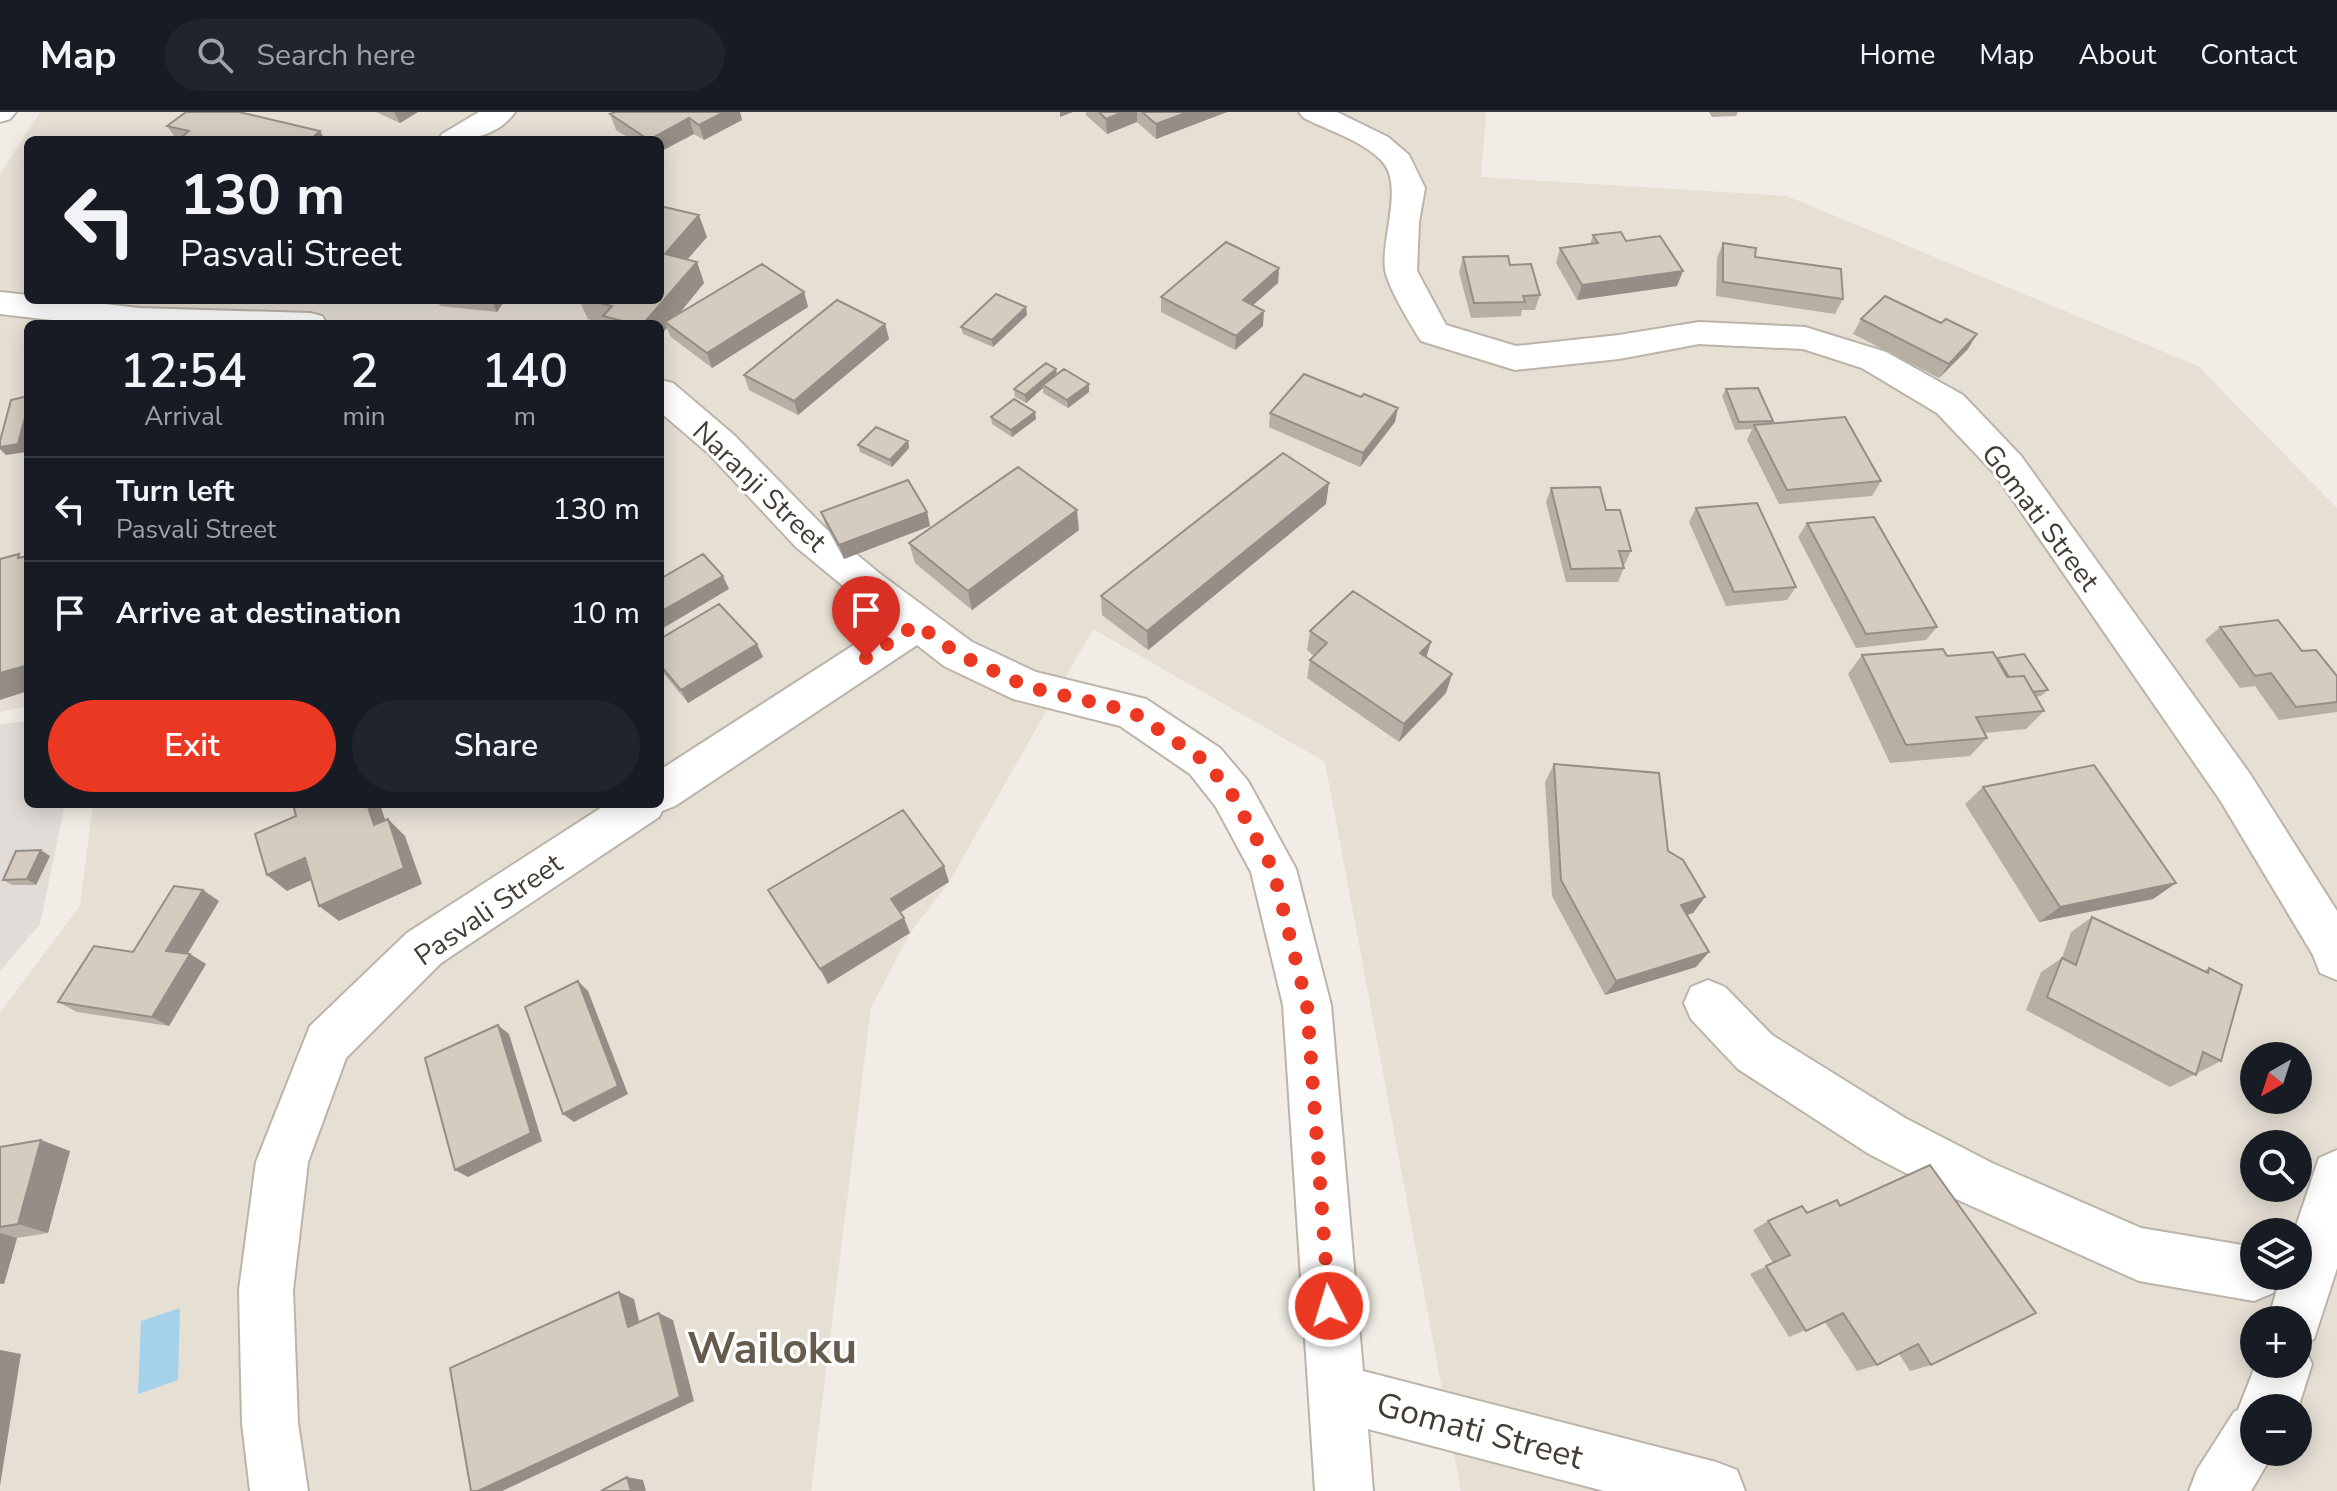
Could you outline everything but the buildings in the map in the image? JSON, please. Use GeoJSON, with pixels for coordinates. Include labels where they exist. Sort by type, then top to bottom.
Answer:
{"type":"FeatureCollection","features":[{"type":"Feature","properties":{"kind":"street"},"geometry":{"type":"LineString","coordinates":[[460,136],[500,112]]}},
{"type":"Feature","properties":{"kind":"street","name":"Gomati Street"},"geometry":{"type":"LineString","coordinates":[[1314,112],[1377,143],[1394,155],[1402,169],[1409,188],[1403,222],[1401,271],[1433,333],[1515,358],[1619,347],[1699,333],[1780,335],[1833,346],[1874,360],[1950,404],[2008,465],[2235,787],[2334,948],[2337,958]]}},
{"type":"Feature","properties":{"kind":"street"},"geometry":{"type":"LineString","coordinates":[[0,303],[171,320]]}},
{"type":"Feature","properties":{"kind":"street","name":"Naranji Street"},"geometry":{"type":"LineString","coordinates":[[664,395],[721,444],[810,537],[958,654],[1028,687],[1131,711],[1205,761],[1239,806],[1273,869],[1307,1005],[1344,1491]]}},
{"type":"Feature","properties":{"kind":"street"},"geometry":{"type":"LineString","coordinates":[[664,790],[917,624]]}},
{"type":"Feature","properties":{"kind":"street","name":"Pasvali Street"},"geometry":{"type":"LineString","coordinates":[[279,1491],[270,1423],[266,1290],[282,1162],[327,1043],[424,948],[637,808]]}},
{"type":"Feature","properties":{"kind":"street"},"geometry":{"type":"LineString","coordinates":[[1708,1003],[1755,1052],[1887,1136],[1974,1181],[2139,1254],[2240,1272]]}},
{"type":"Feature","properties":{"kind":"street"},"geometry":{"type":"LineString","coordinates":[[2289,1293],[2337,1176]]}},
{"type":"Feature","properties":{"kind":"street","name":"Gomati Street"},"geometry":{"type":"LineString","coordinates":[[1337,1393],[1716,1491]]}},
{"type":"Feature","properties":{"kind":"street"},"geometry":{"type":"LineString","coordinates":[[2218,1491],[2240,1455]]}},
{"type":"Feature","properties":{"kind":"shaded area"},"geometry":{"type":"Polygon","coordinates":[[[40,112],[1486,112],[1481,177],[1787,196],[2198,366],[2337,508],[2337,1491],[1461,1491],[1325,762],[1093,629],[949,882],[910,933],[871,1007],[811,1491],[0,1491],[0,1013],[80,906],[92,808],[664,808],[664,320],[24,320],[24,707],[0,712],[0,174],[24,137],[24,304],[664,304],[664,136],[25,136],[40,112]]]}},
{"type":"Feature","properties":{"kind":"shaded area"},"geometry":{"type":"Polygon","coordinates":[[[24,721],[24,808],[64,808],[40,924],[0,971],[0,724],[24,721]]]}},
{"type":"Feature","properties":{"kind":"water"},"geometry":{"type":"Polygon","coordinates":[[[180,1308],[178,1380],[138,1394],[141,1321],[180,1308]]]}},
{"type":"Feature","properties":{"kind":"district","name":"Wailoku"},"geometry":{"type":"Point","coordinates":[772,1348]}},
{"type":"Feature","properties":{"kind":"route"},"geometry":{"type":"LineString","coordinates":[[866,658],[917,624],[958,654],[1028,687],[1131,711],[1205,761],[1232,794],[1273,869],[1307,1005],[1329,1306]]}}]}
